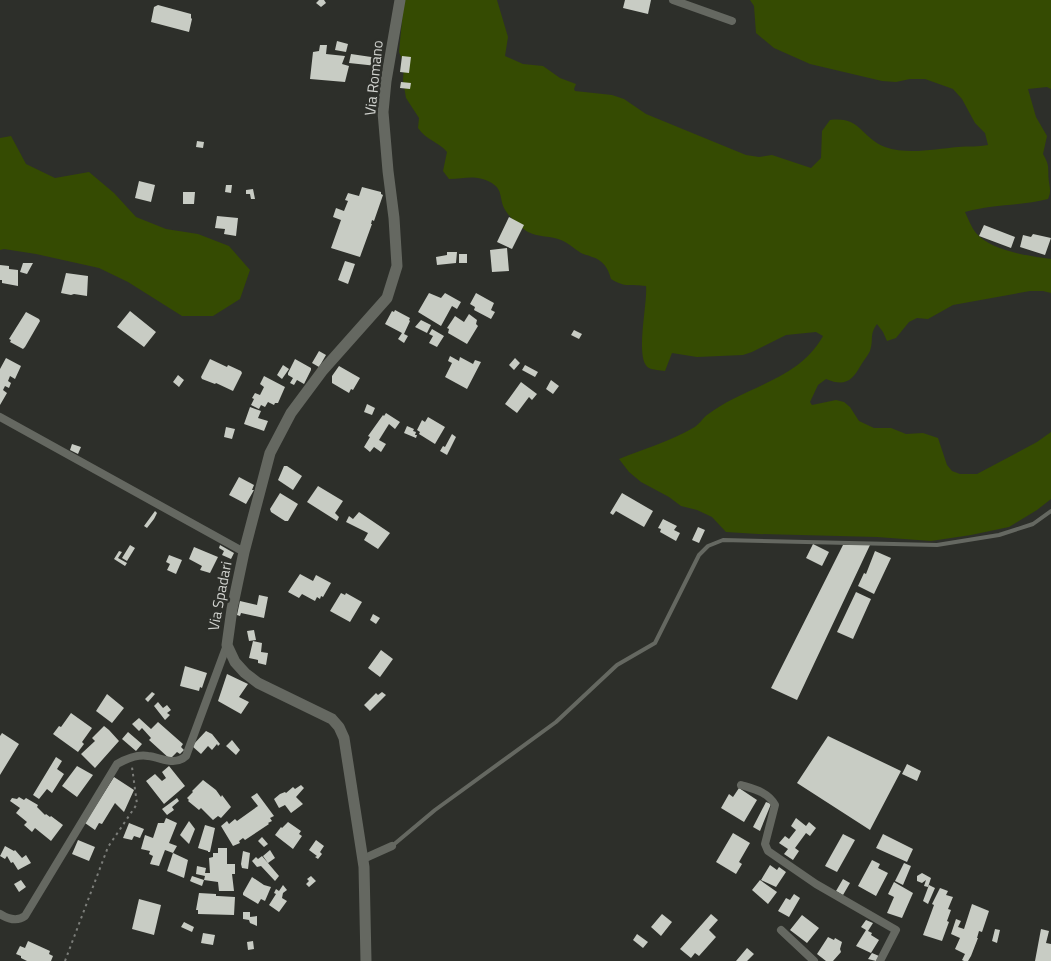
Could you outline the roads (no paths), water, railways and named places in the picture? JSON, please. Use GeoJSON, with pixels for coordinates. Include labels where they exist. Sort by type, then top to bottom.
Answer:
{"type":"FeatureCollection","features":[{"type":"Feature","properties":{"kind":"street","name":"Via Romano"},"geometry":{"type":"LineString","coordinates":[[394,218],[383,112],[386,81],[400,0]]}},
{"type":"Feature","properties":{"kind":"street"},"geometry":{"type":"LineString","coordinates":[[673,0],[732,21]]}},
{"type":"Feature","properties":{"kind":"street","name":"Via Spadari"},"geometry":{"type":"LineString","coordinates":[[366,961],[363,859],[344,738],[339,727],[332,719],[258,683],[245,673],[235,662],[227,645],[244,552],[270,453],[291,413],[323,370],[386,298],[397,266],[394,218]]}},
{"type":"Feature","properties":{"kind":"street"},"geometry":{"type":"LineString","coordinates":[[0,417],[244,552]]}},
{"type":"Feature","properties":{"kind":"street"},"geometry":{"type":"LineString","coordinates":[[0,914],[8,919],[25,916],[117,764],[132,757],[147,755],[165,761],[181,761],[186,756],[227,645]]}},
{"type":"Feature","properties":{"kind":"street"},"geometry":{"type":"LineString","coordinates":[[741,785],[766,794],[775,805],[765,844],[768,851],[816,884],[896,930],[880,961]]}},
{"type":"Feature","properties":{"kind":"street"},"geometry":{"type":"LineString","coordinates":[[363,859],[392,846]]}},
{"type":"Feature","properties":{"kind":"street"},"geometry":{"type":"LineString","coordinates":[[782,930],[814,961]]}},
{"type":"Feature","properties":{"kind":"lane"},"geometry":{"type":"LineString","coordinates":[[392,846],[435,810],[556,722],[617,665],[655,643],[700,555],[708,546],[723,540],[937,545],[999,535],[1033,524],[1051,511]]}}]}
